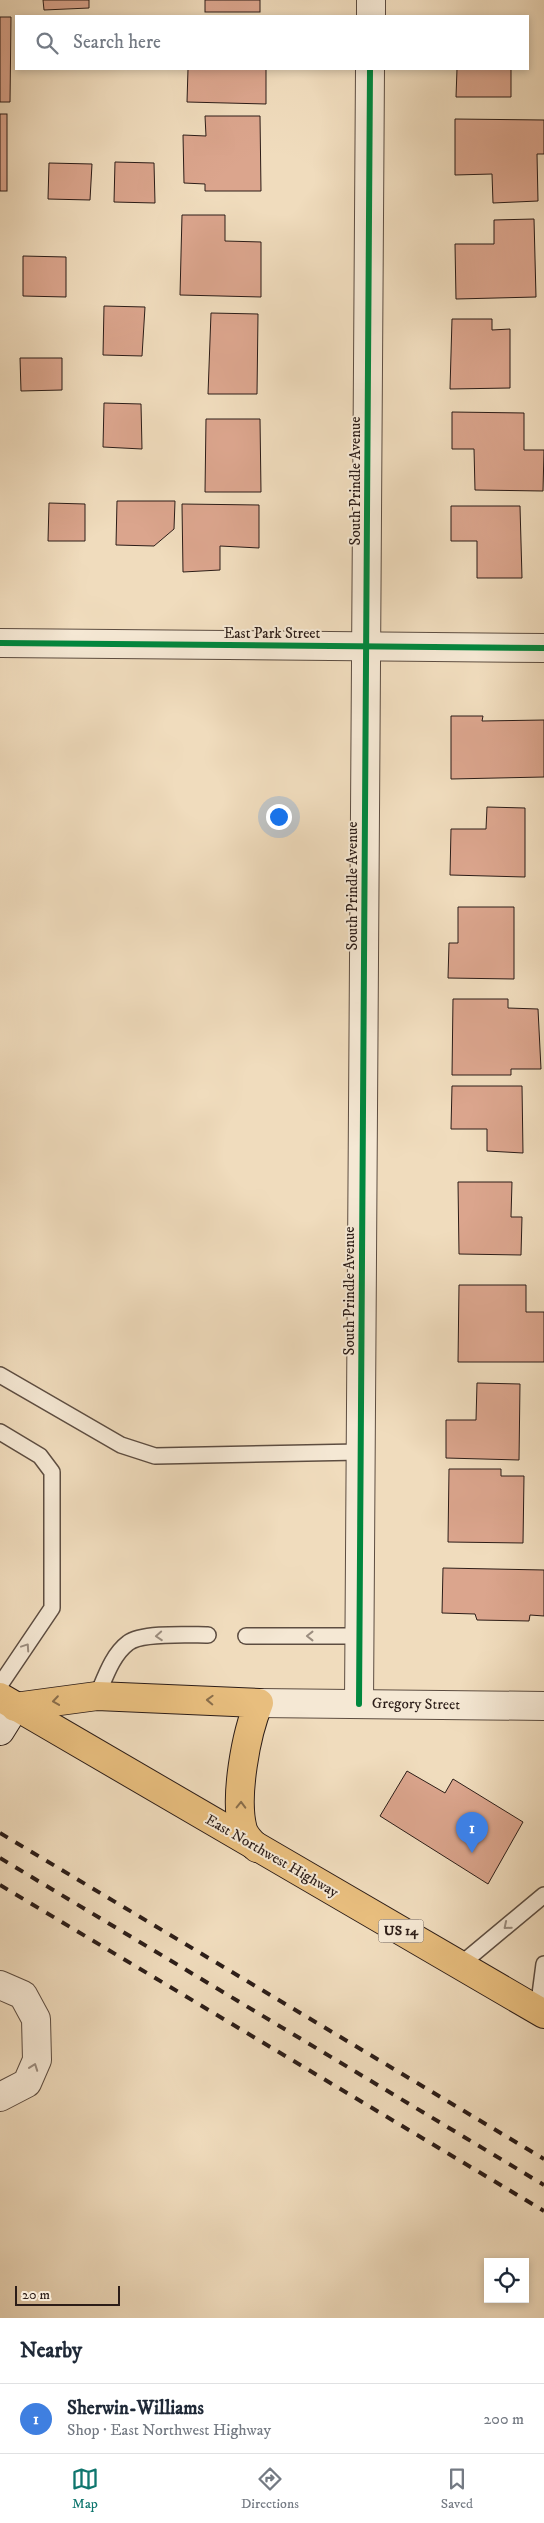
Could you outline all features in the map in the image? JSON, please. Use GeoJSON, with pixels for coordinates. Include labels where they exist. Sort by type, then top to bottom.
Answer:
{"type":"FeatureCollection","features":[{"type":"Feature","properties":{"kind":"main road"},"geometry":{"type":"LineString","coordinates":[[5,1696],[97,1696],[259,1703],[248,1731],[241,1803],[244,1832],[258,1848]]}},
{"type":"Feature","properties":{"kind":"main road","name":"East Northwest Highway"},"geometry":{"type":"LineString","coordinates":[[5,1696],[258,1848],[541,2012]]}},
{"type":"Feature","properties":{"kind":"street"},"geometry":{"type":"LineString","coordinates":[[370,15],[371,0]]}},
{"type":"Feature","properties":{"kind":"street","name":"South Prindle Avenue"},"geometry":{"type":"LineString","coordinates":[[359,1704],[370,70]]}},
{"type":"Feature","properties":{"kind":"street","name":"East Park Street"},"geometry":{"type":"LineString","coordinates":[[0,644],[544,648]]}},
{"type":"Feature","properties":{"kind":"street"},"geometry":{"type":"LineString","coordinates":[[0,1731],[5,1696]]}},
{"type":"Feature","properties":{"kind":"street","name":"Gregory Street"},"geometry":{"type":"LineString","coordinates":[[259,1703],[544,1706]]}},
{"type":"Feature","properties":{"kind":"street"},"geometry":{"type":"LineString","coordinates":[[0,1984],[23,1996],[36,2019],[37,2060],[28,2083],[0,2097]]}},
{"type":"Feature","properties":{"kind":"lane"},"geometry":{"type":"LineString","coordinates":[[0,1375],[121,1446],[155,1456],[360,1452]]}},
{"type":"Feature","properties":{"kind":"lane"},"geometry":{"type":"LineString","coordinates":[[0,1432],[40,1456],[52,1472],[52,1608],[5,1696]]}},
{"type":"Feature","properties":{"kind":"lane"},"geometry":{"type":"LineString","coordinates":[[97,1696],[114,1660],[129,1642],[155,1635],[208,1635]]}},
{"type":"Feature","properties":{"kind":"lane"},"geometry":{"type":"LineString","coordinates":[[246,1636],[359,1636]]}},
{"type":"Feature","properties":{"kind":"lane"},"geometry":{"type":"LineString","coordinates":[[460,1965],[544,1895]]}},
{"type":"Feature","properties":{"kind":"lane"},"geometry":{"type":"LineString","coordinates":[[541,2012],[544,1964]]}},
{"type":"Feature","properties":{"kind":"building"},"geometry":{"type":"Polygon","coordinates":[[[43,0],[89,0],[89,8],[44,10],[43,0]]]}},
{"type":"Feature","properties":{"kind":"building"},"geometry":{"type":"Polygon","coordinates":[[[205,0],[260,0],[260,12],[205,12],[205,0]]]}},
{"type":"Feature","properties":{"kind":"building"},"geometry":{"type":"Polygon","coordinates":[[[0,17],[11,17],[10,102],[0,102],[0,17]]]}},
{"type":"Feature","properties":{"kind":"building"},"geometry":{"type":"Polygon","coordinates":[[[188,70],[266,70],[266,104],[187,102],[188,70]]]}},
{"type":"Feature","properties":{"kind":"building"},"geometry":{"type":"Polygon","coordinates":[[[457,70],[511,70],[511,97],[456,97],[457,70]]]}},
{"type":"Feature","properties":{"kind":"building"},"geometry":{"type":"Polygon","coordinates":[[[0,114],[7,114],[7,191],[0,191],[0,114]]]}},
{"type":"Feature","properties":{"kind":"building"},"geometry":{"type":"Polygon","coordinates":[[[205,116],[260,116],[261,191],[205,191],[205,184],[184,183],[183,135],[206,136],[205,116]]]}},
{"type":"Feature","properties":{"kind":"building"},"geometry":{"type":"Polygon","coordinates":[[[455,119],[544,120],[544,154],[537,154],[538,201],[493,203],[492,174],[455,175],[455,119]]]}},
{"type":"Feature","properties":{"kind":"building"},"geometry":{"type":"Polygon","coordinates":[[[115,162],[154,163],[155,203],[114,202],[115,162]]]}},
{"type":"Feature","properties":{"kind":"building"},"geometry":{"type":"Polygon","coordinates":[[[49,163],[92,164],[90,200],[48,199],[49,163]]]}},
{"type":"Feature","properties":{"kind":"building"},"geometry":{"type":"Polygon","coordinates":[[[182,215],[225,215],[225,241],[261,242],[261,297],[180,295],[182,215]]]}},
{"type":"Feature","properties":{"kind":"building"},"geometry":{"type":"Polygon","coordinates":[[[534,219],[536,297],[456,299],[455,244],[494,244],[494,220],[534,219]]]}},
{"type":"Feature","properties":{"kind":"building"},"geometry":{"type":"Polygon","coordinates":[[[23,256],[66,257],[66,297],[23,296],[23,256]]]}},
{"type":"Feature","properties":{"kind":"building"},"geometry":{"type":"Polygon","coordinates":[[[104,306],[145,307],[142,356],[103,355],[104,306]]]}},
{"type":"Feature","properties":{"kind":"building"},"geometry":{"type":"Polygon","coordinates":[[[211,313],[258,314],[257,394],[208,394],[211,313]]]}},
{"type":"Feature","properties":{"kind":"building"},"geometry":{"type":"Polygon","coordinates":[[[452,319],[492,319],[492,330],[510,329],[510,388],[450,389],[452,319]]]}},
{"type":"Feature","properties":{"kind":"building"},"geometry":{"type":"Polygon","coordinates":[[[20,358],[62,358],[62,390],[21,391],[20,358]]]}},
{"type":"Feature","properties":{"kind":"building"},"geometry":{"type":"Polygon","coordinates":[[[104,403],[141,404],[142,449],[103,447],[104,403]]]}},
{"type":"Feature","properties":{"kind":"building"},"geometry":{"type":"Polygon","coordinates":[[[452,412],[524,413],[524,450],[544,450],[543,491],[475,490],[474,449],[452,449],[452,412]]]}},
{"type":"Feature","properties":{"kind":"building"},"geometry":{"type":"Polygon","coordinates":[[[206,419],[260,419],[261,492],[205,492],[206,419]]]}},
{"type":"Feature","properties":{"kind":"building"},"geometry":{"type":"Polygon","coordinates":[[[117,501],[175,501],[174,529],[154,546],[116,545],[117,501]]]}},
{"type":"Feature","properties":{"kind":"building"},"geometry":{"type":"Polygon","coordinates":[[[49,503],[85,504],[85,541],[48,541],[49,503]]]}},
{"type":"Feature","properties":{"kind":"building"},"geometry":{"type":"Polygon","coordinates":[[[182,504],[259,505],[259,548],[220,546],[220,570],[183,572],[182,504]]]}},
{"type":"Feature","properties":{"kind":"building"},"geometry":{"type":"Polygon","coordinates":[[[451,506],[520,506],[522,578],[477,578],[477,541],[451,541],[451,506]]]}},
{"type":"Feature","properties":{"kind":"building"},"geometry":{"type":"Polygon","coordinates":[[[451,716],[483,716],[482,721],[544,720],[544,777],[451,779],[451,716]]]}},
{"type":"Feature","properties":{"kind":"building"},"geometry":{"type":"Polygon","coordinates":[[[487,807],[525,808],[525,877],[450,875],[451,829],[486,829],[487,807]]]}},
{"type":"Feature","properties":{"kind":"building"},"geometry":{"type":"Polygon","coordinates":[[[458,907],[514,907],[514,979],[448,978],[449,943],[458,943],[458,907]]]}},
{"type":"Feature","properties":{"kind":"building"},"geometry":{"type":"Polygon","coordinates":[[[453,999],[508,999],[508,1008],[538,1009],[541,1069],[511,1069],[511,1075],[452,1075],[453,999]]]}},
{"type":"Feature","properties":{"kind":"building"},"geometry":{"type":"Polygon","coordinates":[[[452,1086],[522,1086],[523,1153],[487,1151],[487,1129],[451,1129],[452,1086]]]}},
{"type":"Feature","properties":{"kind":"building"},"geometry":{"type":"Polygon","coordinates":[[[458,1182],[512,1182],[511,1217],[522,1217],[521,1255],[459,1254],[458,1182]]]}},
{"type":"Feature","properties":{"kind":"building"},"geometry":{"type":"Polygon","coordinates":[[[459,1285],[526,1285],[526,1312],[544,1312],[544,1362],[458,1362],[459,1285]]]}},
{"type":"Feature","properties":{"kind":"building"},"geometry":{"type":"Polygon","coordinates":[[[477,1383],[520,1384],[519,1460],[446,1458],[446,1420],[476,1420],[477,1383]]]}},
{"type":"Feature","properties":{"kind":"building"},"geometry":{"type":"Polygon","coordinates":[[[449,1469],[501,1469],[501,1476],[524,1476],[523,1543],[448,1542],[449,1469]]]}},
{"type":"Feature","properties":{"kind":"building"},"geometry":{"type":"Polygon","coordinates":[[[443,1568],[544,1570],[544,1616],[530,1615],[529,1621],[477,1620],[475,1614],[442,1613],[443,1568]]]}},
{"type":"Feature","properties":{"kind":"building"},"geometry":{"type":"Polygon","coordinates":[[[407,1771],[445,1793],[453,1779],[523,1822],[488,1884],[380,1816],[407,1771]]]}},
{"type":"Feature","properties":{"kind":"railway"},"geometry":{"type":"LineString","coordinates":[[0,1833],[544,2159]]}},
{"type":"Feature","properties":{"kind":"railway"},"geometry":{"type":"LineString","coordinates":[[0,1858],[544,2185]]}},
{"type":"Feature","properties":{"kind":"railway"},"geometry":{"type":"LineString","coordinates":[[0,1885],[544,2211]]}},
{"type":"Feature","properties":{"kind":"cycle path"},"geometry":{"type":"LineString","coordinates":[[359,1704],[370,70]]}},
{"type":"Feature","properties":{"kind":"cycle path"},"geometry":{"type":"LineString","coordinates":[[0,643],[544,648]]}},
{"type":"Feature","properties":{"kind":"place","name":"Sherwin-Williams"},"geometry":{"type":"Point","coordinates":[472,1853]}}]}
